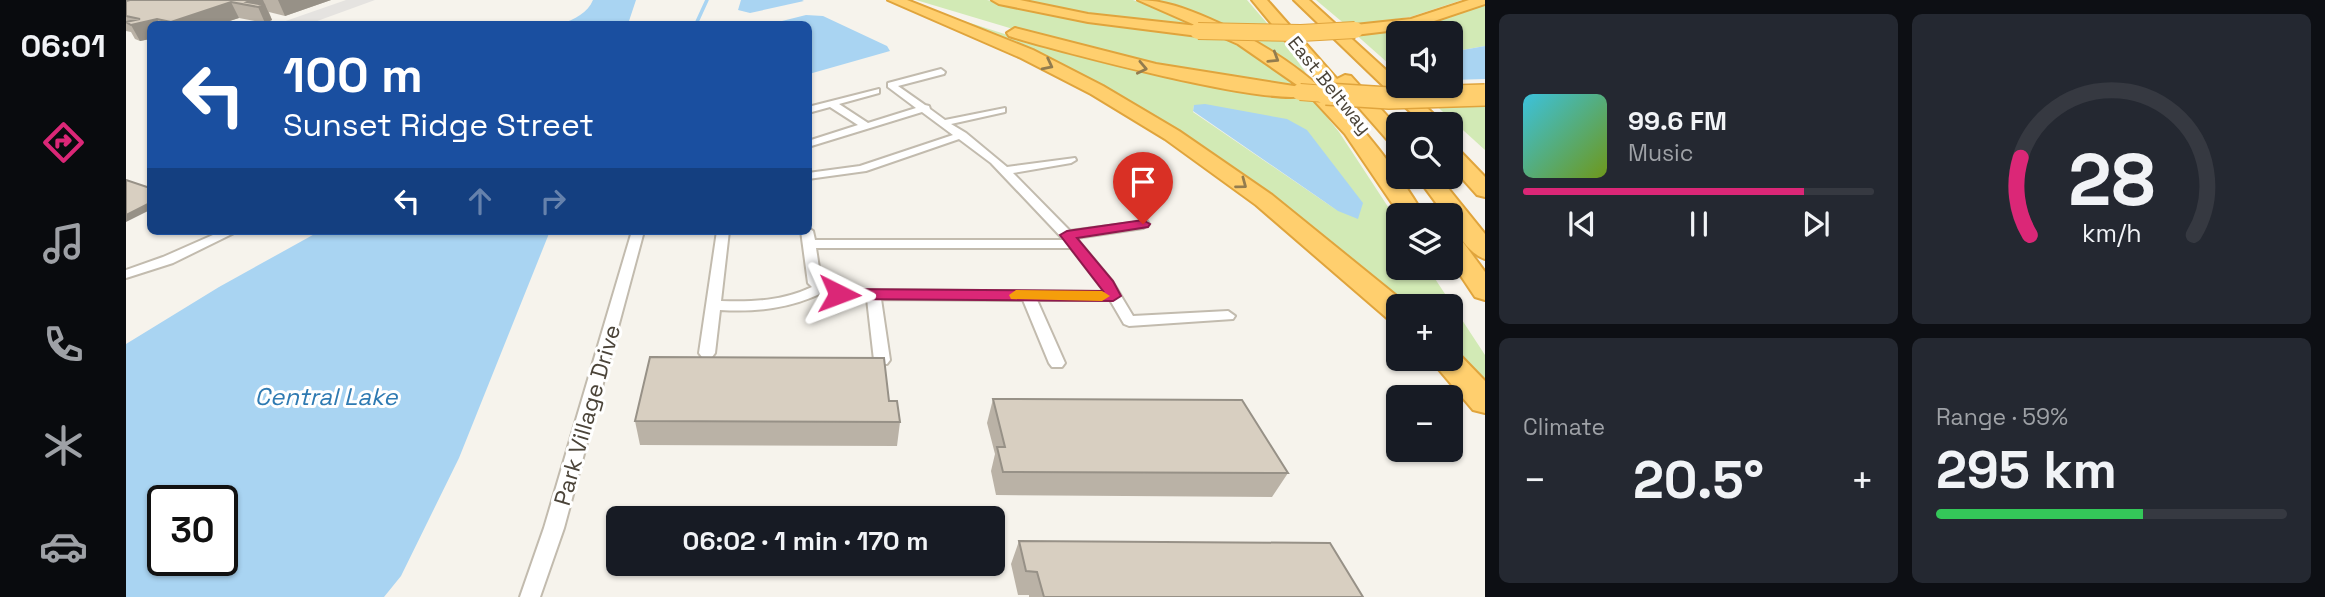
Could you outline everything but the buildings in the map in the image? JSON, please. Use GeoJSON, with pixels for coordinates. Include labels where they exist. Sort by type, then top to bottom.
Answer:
{"type":"FeatureCollection","features":[{"type":"Feature","properties":{"kind":"highway"},"geometry":{"type":"LineString","coordinates":[[895,0],[1027,54],[1097,90],[1172,135],[1264,200],[1386,302]]}},
{"type":"Feature","properties":{"kind":"highway"},"geometry":{"type":"LineString","coordinates":[[912,0],[1119,62],[1203,80],[1300,92],[1389,97],[1485,95]]}},
{"type":"Feature","properties":{"kind":"highway"},"geometry":{"type":"LineString","coordinates":[[999,0],[1088,18],[1198,31],[1284,33],[1354,30],[1428,19],[1483,0]]}},
{"type":"Feature","properties":{"kind":"highway"},"geometry":{"type":"LineString","coordinates":[[1145,0],[1215,26],[1264,52],[1297,75],[1331,106],[1403,203]]}},
{"type":"Feature","properties":{"kind":"highway","name":"East Beltway"},"geometry":{"type":"LineString","coordinates":[[1259,0],[1322,72],[1386,156]]}},
{"type":"Feature","properties":{"kind":"highway"},"geometry":{"type":"LineString","coordinates":[[1273,0],[1386,127]]}},
{"type":"Feature","properties":{"kind":"highway","name":"East Beltway"},"geometry":{"type":"LineString","coordinates":[[1301,0],[1422,112]]}},
{"type":"Feature","properties":{"kind":"highway"},"geometry":{"type":"LineString","coordinates":[[1359,51],[1413,112]]}},
{"type":"Feature","properties":{"kind":"highway"},"geometry":{"type":"LineString","coordinates":[[1463,152],[1485,174]]}},
{"type":"Feature","properties":{"kind":"highway"},"geometry":{"type":"LineString","coordinates":[[1463,166],[1485,190]]}},
{"type":"Feature","properties":{"kind":"highway"},"geometry":{"type":"LineString","coordinates":[[1435,189],[1482,272]]}},
{"type":"Feature","properties":{"kind":"highway"},"geometry":{"type":"LineString","coordinates":[[1463,254],[1482,272]]}},
{"type":"Feature","properties":{"kind":"highway"},"geometry":{"type":"LineString","coordinates":[[1463,260],[1482,272]]}},
{"type":"Feature","properties":{"kind":"highway"},"geometry":{"type":"LineString","coordinates":[[1456,371],[1485,401]]}},
{"type":"Feature","properties":{"kind":"street"},"geometry":{"type":"LineString","coordinates":[[942,72],[891,85],[962,135],[1005,171],[1107,284],[1129,321],[1228,316]]}},
{"type":"Feature","properties":{"kind":"street"},"geometry":{"type":"LineString","coordinates":[[812,109],[876,91]]}},
{"type":"Feature","properties":{"kind":"street"},"geometry":{"type":"LineString","coordinates":[[832,104],[866,126]]}},
{"type":"Feature","properties":{"kind":"street"},"geometry":{"type":"LineString","coordinates":[[812,143],[926,108]]}},
{"type":"Feature","properties":{"kind":"street"},"geometry":{"type":"LineString","coordinates":[[945,123],[1002,110]]}},
{"type":"Feature","properties":{"kind":"street"},"geometry":{"type":"LineString","coordinates":[[812,175],[862,169],[962,135]]}},
{"type":"Feature","properties":{"kind":"street"},"geometry":{"type":"LineString","coordinates":[[1005,171],[1072,160]]}},
{"type":"Feature","properties":{"kind":"street"},"geometry":{"type":"LineString","coordinates":[[1113,296],[839,294],[815,283],[808,237],[1070,240],[1143,224]]}},
{"type":"Feature","properties":{"kind":"street"},"geometry":{"type":"LineString","coordinates":[[126,274],[168,260],[223,235]]}},
{"type":"Feature","properties":{"kind":"street","name":"Park Village Drive"},"geometry":{"type":"LineString","coordinates":[[530,597],[554,528],[637,235]]}},
{"type":"Feature","properties":{"kind":"street"},"geometry":{"type":"LineString","coordinates":[[707,353],[722,235]]}},
{"type":"Feature","properties":{"kind":"street"},"geometry":{"type":"LineString","coordinates":[[713,305],[779,305],[794,302],[821,288]]}},
{"type":"Feature","properties":{"kind":"street"},"geometry":{"type":"LineString","coordinates":[[1028,295],[1057,363]]}},
{"type":"Feature","properties":{"kind":"street"},"geometry":{"type":"LineString","coordinates":[[874,296],[882,360]]}},
{"type":"Feature","properties":{"kind":"green space"},"geometry":{"type":"Polygon","coordinates":[[[916,0],[987,0],[1020,8],[1229,39],[1263,59],[1301,88],[1209,77],[1057,42],[916,0]]]}},
{"type":"Feature","properties":{"kind":"green space"},"geometry":{"type":"Polygon","coordinates":[[[1010,0],[1133,0],[1205,27],[1103,18],[1010,0]]]}},
{"type":"Feature","properties":{"kind":"green space"},"geometry":{"type":"Polygon","coordinates":[[[1157,0],[1247,0],[1272,29],[1229,29],[1157,0]]]}},
{"type":"Feature","properties":{"kind":"green space"},"geometry":{"type":"Polygon","coordinates":[[[1316,0],[1462,0],[1410,17],[1347,26],[1316,0]]]}},
{"type":"Feature","properties":{"kind":"green space"},"geometry":{"type":"Polygon","coordinates":[[[1485,1],[1485,46],[1463,50],[1463,21],[1414,21],[1485,1]]]}},
{"type":"Feature","properties":{"kind":"green space"},"geometry":{"type":"Polygon","coordinates":[[[935,12],[1056,50],[1152,74],[1310,96],[1339,132],[1386,204],[1386,280],[1436,280],[1445,294],[1386,295],[1349,263],[1182,138],[935,12]],[[1194,105],[1193,112],[1338,211],[1194,105]]]}},
{"type":"Feature","properties":{"kind":"green space"},"geometry":{"type":"Polygon","coordinates":[[[1386,29],[1386,61],[1353,32],[1386,29]]]}},
{"type":"Feature","properties":{"kind":"green space"},"geometry":{"type":"Polygon","coordinates":[[[1242,35],[1279,35],[1306,73],[1242,35]]]}},
{"type":"Feature","properties":{"kind":"green space"},"geometry":{"type":"Polygon","coordinates":[[[1485,99],[1485,150],[1463,130],[1463,112],[1443,112],[1431,101],[1485,99]]]}},
{"type":"Feature","properties":{"kind":"green space"},"geometry":{"type":"Polygon","coordinates":[[[1463,321],[1485,355],[1485,390],[1463,368],[1463,321]]]}},
{"type":"Feature","properties":{"kind":"shaded area"},"geometry":{"type":"Polygon","coordinates":[[[346,0],[375,0],[317,21],[286,21],[346,0]]]}},
{"type":"Feature","properties":{"kind":"water"},"geometry":{"type":"Polygon","coordinates":[[[593,0],[636,0],[629,21],[569,21],[591,5],[593,0]]]}},
{"type":"Feature","properties":{"kind":"water"},"geometry":{"type":"Polygon","coordinates":[[[741,0],[804,1],[750,13],[738,10],[741,0]]]}},
{"type":"Feature","properties":{"kind":"water"},"geometry":{"type":"Polygon","coordinates":[[[806,15],[823,16],[887,46],[890,51],[812,73],[812,21],[782,21],[806,15]]]}},
{"type":"Feature","properties":{"kind":"water"},"geometry":{"type":"Polygon","coordinates":[[[1485,46],[1485,79],[1463,80],[1463,50],[1485,46]]]}},
{"type":"Feature","properties":{"kind":"water"},"geometry":{"type":"Polygon","coordinates":[[[1205,104],[1287,119],[1307,130],[1363,203],[1358,219],[1338,211],[1193,111],[1194,105],[1205,104]]]}},
{"type":"Feature","properties":{"kind":"water","name":"Central Lake"},"geometry":{"type":"Polygon","coordinates":[[[313,235],[548,235],[459,458],[401,576],[384,597],[126,597],[126,344],[219,287],[313,235]]]}},
{"type":"Feature","properties":{"kind":"waterway"},"geometry":{"type":"LineString","coordinates":[[697,21],[707,0]]}},
{"type":"Feature","properties":{"kind":"slow traffic"},"geometry":{"type":"LineString","coordinates":[[1016,295],[1102,296]]}},
{"type":"Feature","properties":{"kind":"route"},"geometry":{"type":"LineString","coordinates":[[839,294],[1113,296],[1107,284],[1067,235],[1143,224]]}}]}
